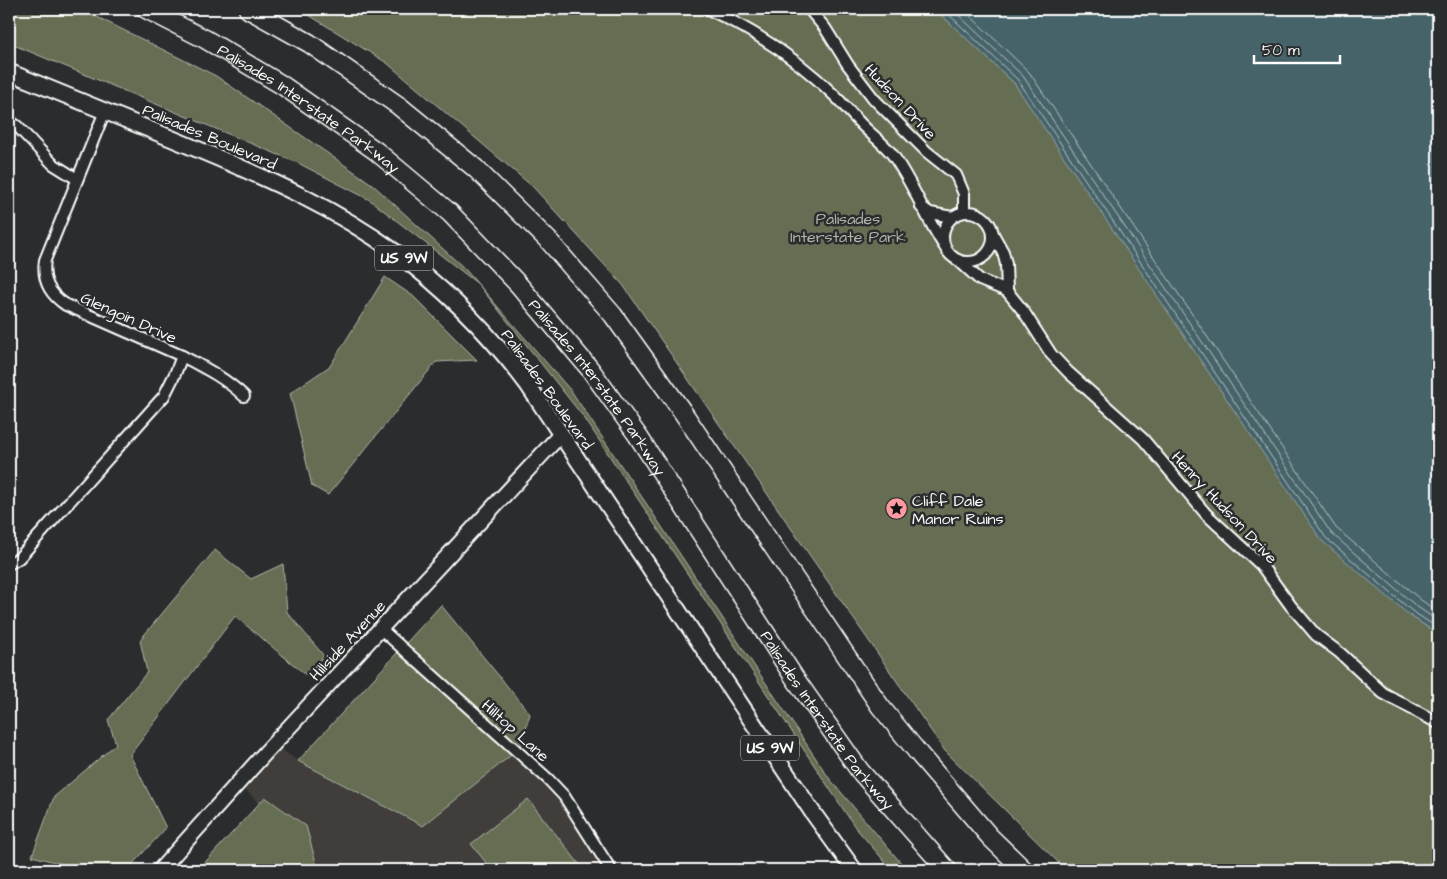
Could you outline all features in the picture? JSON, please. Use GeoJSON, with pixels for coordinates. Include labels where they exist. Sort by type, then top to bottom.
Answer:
{"type":"FeatureCollection","features":[{"type":"Feature","properties":{"kind":"highway","name":"Palisades Interstate Parkway"},"geometry":{"type":"LineString","coordinates":[[146,9],[205,39],[282,85],[376,151],[450,213],[518,284],[590,369],[638,436],[796,680],[860,771],[947,870]]}},
{"type":"Feature","properties":{"kind":"highway"},"geometry":{"type":"LineString","coordinates":[[248,9],[309,43],[399,106],[475,168],[549,241],[613,315],[682,411],[880,706],[990,837],[1024,870]]}},
{"type":"Feature","properties":{"kind":"main road","name":"Palisades Boulevard"},"geometry":{"type":"LineString","coordinates":[[9,72],[298,193],[348,221],[387,246],[425,275],[479,326],[516,370],[561,434],[805,801],[854,870]]}},
{"type":"Feature","properties":{"kind":"main road","name":"Hillside Avenue"},"geometry":{"type":"LineString","coordinates":[[160,870],[266,752],[561,434]]}},
{"type":"Feature","properties":{"kind":"street","name":"Henry Hudson Drive"},"geometry":{"type":"LineString","coordinates":[[708,9],[752,32],[780,50],[835,96],[891,154],[952,257],[980,280],[1007,291],[1024,312],[1052,354],[1068,372],[1143,439],[1206,514],[1261,565],[1291,606],[1316,635],[1340,652],[1382,693],[1438,723]]}},
{"type":"Feature","properties":{"kind":"street","name":"Hudson Drive"},"geometry":{"type":"LineString","coordinates":[[809,9],[825,28],[848,65],[874,99],[927,152],[956,175],[964,194],[964,212]]}},
{"type":"Feature","properties":{"kind":"street","name":"Glengoin Drive"},"geometry":{"type":"LineString","coordinates":[[9,564],[19,558],[164,396],[182,356],[66,305],[49,290],[45,280],[44,269],[46,260],[105,111]]}},
{"type":"Feature","properties":{"kind":"street"},"geometry":{"type":"LineString","coordinates":[[9,121],[53,164],[77,178]]}},
{"type":"Feature","properties":{"kind":"street"},"geometry":{"type":"LineString","coordinates":[[921,207],[930,213],[952,217],[964,212],[972,212],[987,220],[1004,252],[1007,291]]}},
{"type":"Feature","properties":{"kind":"street"},"geometry":{"type":"LineString","coordinates":[[945,247],[944,231],[952,217]]}},
{"type":"Feature","properties":{"kind":"street"},"geometry":{"type":"LineString","coordinates":[[958,260],[966,262],[983,258],[993,243],[993,234]]}},
{"type":"Feature","properties":{"kind":"street"},"geometry":{"type":"LineString","coordinates":[[182,356],[215,373],[244,396]]}},
{"type":"Feature","properties":{"kind":"street","name":"Hilltop Lane"},"geometry":{"type":"LineString","coordinates":[[381,629],[548,779],[564,796],[611,870]]}},
{"type":"Feature","properties":{"kind":"shaded area"},"geometry":{"type":"Polygon","coordinates":[[[273,744],[298,761],[423,826],[517,750],[548,779],[611,870],[318,870],[306,826],[265,797],[259,803],[238,783],[273,744]]]}},
{"type":"Feature","properties":{"kind":"green space"},"geometry":{"type":"Polygon","coordinates":[[[9,9],[81,9],[216,76],[372,184],[464,268],[478,284],[370,200],[298,163],[9,43],[9,9]]]}},
{"type":"Feature","properties":{"kind":"green space","name":"Palisades Interstate Park"},"geometry":{"type":"Polygon","coordinates":[[[299,9],[935,9],[1014,83],[1409,615],[1438,634],[1438,870],[1066,870],[945,751],[623,285],[533,187],[387,63],[299,9]]]}},
{"type":"Feature","properties":{"kind":"green space"},"geometry":{"type":"Polygon","coordinates":[[[385,277],[413,296],[477,360],[436,362],[328,495],[312,486],[290,393],[330,366],[385,277]]]}},
{"type":"Feature","properties":{"kind":"green space"},"geometry":{"type":"Polygon","coordinates":[[[479,285],[572,392],[829,778],[907,870],[892,870],[855,827],[585,419],[479,285]]]}},
{"type":"Feature","properties":{"kind":"green space"},"geometry":{"type":"Polygon","coordinates":[[[215,550],[251,579],[283,564],[287,612],[324,656],[306,675],[235,616],[130,755],[166,828],[127,870],[85,870],[32,856],[54,797],[116,744],[108,720],[147,672],[140,640],[215,550]]]}},
{"type":"Feature","properties":{"kind":"green space"},"geometry":{"type":"Polygon","coordinates":[[[441,605],[530,714],[520,748],[423,826],[298,761],[441,605]]]}},
{"type":"Feature","properties":{"kind":"green space"},"geometry":{"type":"Polygon","coordinates":[[[265,797],[306,826],[318,870],[198,870],[265,797]]]}},
{"type":"Feature","properties":{"kind":"green space"},"geometry":{"type":"Polygon","coordinates":[[[528,799],[584,870],[492,870],[471,844],[528,799]]]}},
{"type":"Feature","properties":{"kind":"water"},"geometry":{"type":"Polygon","coordinates":[[[935,9],[1438,9],[1438,634],[1409,615],[1322,541],[1014,83],[935,9]]]}},
{"type":"Feature","properties":{"kind":"place","name":"Cliff Dale Manor Ruins"},"geometry":{"type":"Point","coordinates":[896,509]}}]}
